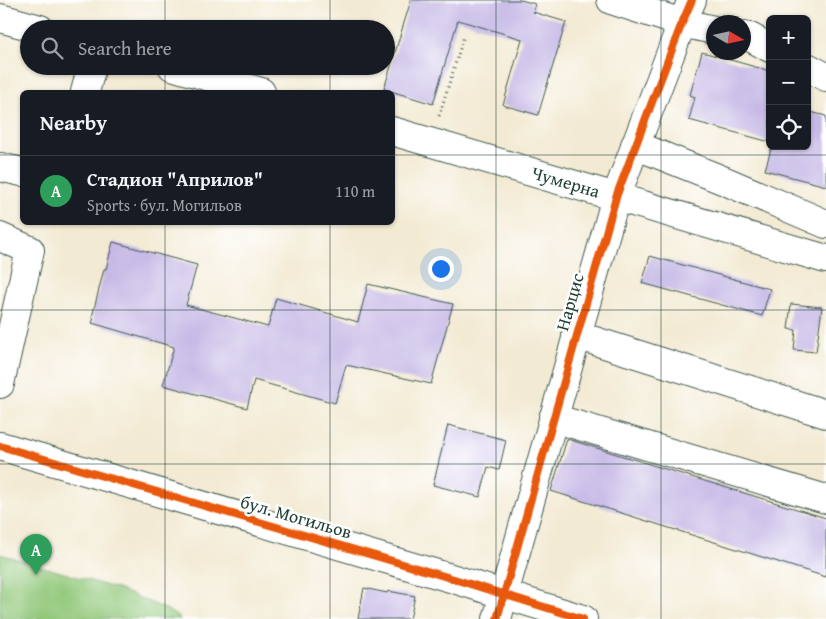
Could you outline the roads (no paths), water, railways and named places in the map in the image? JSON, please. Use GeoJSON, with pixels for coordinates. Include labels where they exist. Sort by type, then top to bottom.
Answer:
{"type":"FeatureCollection","features":[{"type":"Feature","properties":{"kind":"street"},"geometry":{"type":"LineString","coordinates":[[611,0],[687,12],[706,25]]}},
{"type":"Feature","properties":{"kind":"street"},"geometry":{"type":"LineString","coordinates":[[6,12],[22,20]]}},
{"type":"Feature","properties":{"kind":"street","name":"Нарцис"},"geometry":{"type":"LineString","coordinates":[[500,606],[616,197],[687,12]]}},
{"type":"Feature","properties":{"kind":"street"},"geometry":{"type":"LineString","coordinates":[[751,38],[766,46]]}},
{"type":"Feature","properties":{"kind":"street"},"geometry":{"type":"LineString","coordinates":[[811,69],[826,77]]}},
{"type":"Feature","properties":{"kind":"street"},"geometry":{"type":"LineString","coordinates":[[86,90],[90,75]]}},
{"type":"Feature","properties":{"kind":"street"},"geometry":{"type":"LineString","coordinates":[[203,75],[254,90]]}},
{"type":"Feature","properties":{"kind":"street","name":"Чумерна"},"geometry":{"type":"LineString","coordinates":[[395,132],[826,259]]}},
{"type":"Feature","properties":{"kind":"street"},"geometry":{"type":"LineString","coordinates":[[635,146],[725,181],[826,224]]}},
{"type":"Feature","properties":{"kind":"street"},"geometry":{"type":"LineString","coordinates":[[0,167],[20,172]]}},
{"type":"Feature","properties":{"kind":"street"},"geometry":{"type":"LineString","coordinates":[[0,237],[30,250],[0,384]]}},
{"type":"Feature","properties":{"kind":"street"},"geometry":{"type":"LineString","coordinates":[[576,335],[826,414]]}},
{"type":"Feature","properties":{"kind":"street"},"geometry":{"type":"LineString","coordinates":[[553,418],[826,499]]}},
{"type":"Feature","properties":{"kind":"street","name":"бул. Могильов"},"geometry":{"type":"LineString","coordinates":[[0,446],[500,606],[583,619]]}},
{"type":"Feature","properties":{"kind":"place","name":"Стадион \"Априлов\""},"geometry":{"type":"Point","coordinates":[36,575]}}]}
